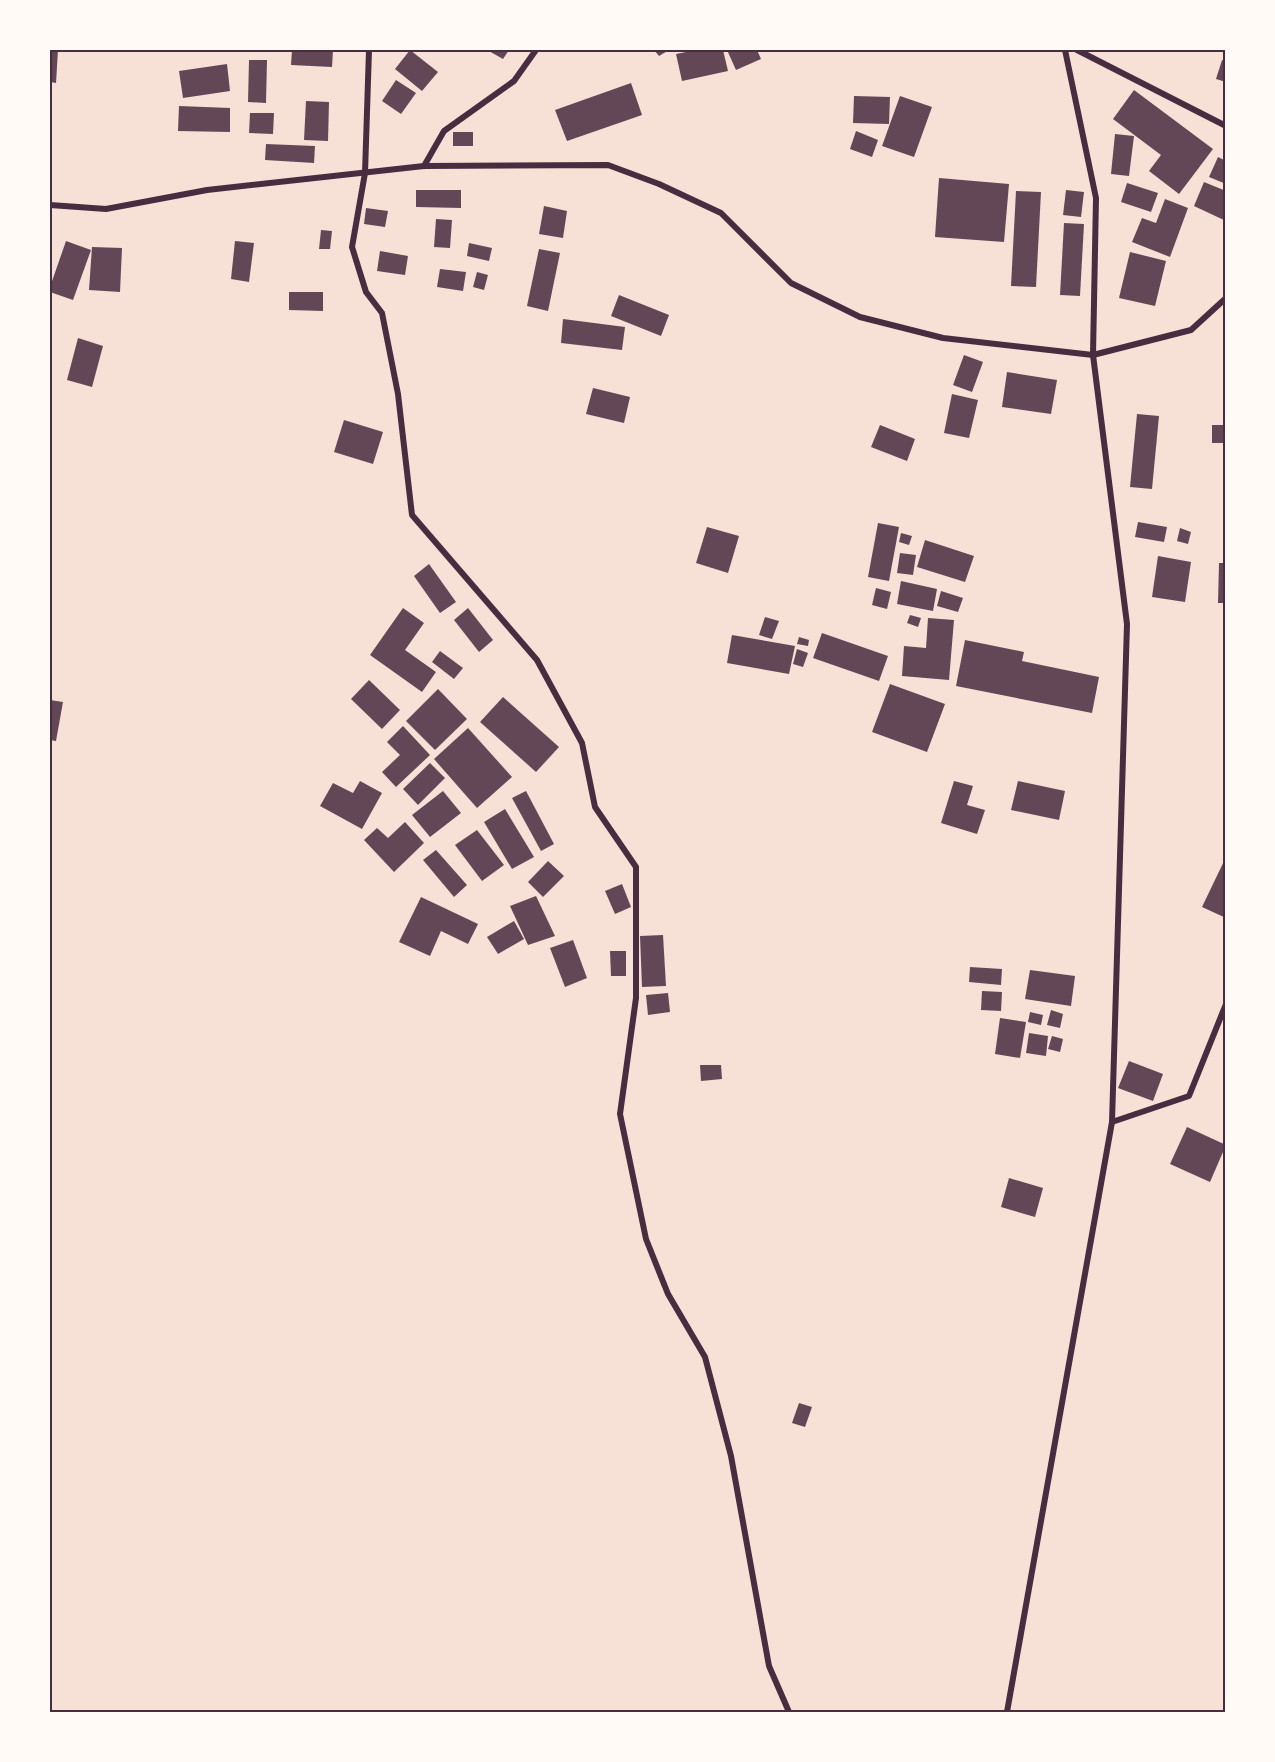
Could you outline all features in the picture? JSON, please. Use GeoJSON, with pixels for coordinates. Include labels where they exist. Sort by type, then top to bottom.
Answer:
{"type":"FeatureCollection","features":[{"type":"Feature","properties":{"kind":"street"},"geometry":{"type":"LineString","coordinates":[[369,50],[365,173],[351,247],[366,292],[381,313],[398,394],[412,515],[537,660],[582,743],[595,807],[636,867],[636,998],[620,1114],[646,1239],[668,1294],[705,1358],[730,1456],[769,1666],[789,1713]]}},
{"type":"Feature","properties":{"kind":"street"},"geometry":{"type":"LineString","coordinates":[[424,166],[444,131],[514,81],[536,50]]}},
{"type":"Feature","properties":{"kind":"street"},"geometry":{"type":"LineString","coordinates":[[1007,1713],[1112,1122],[1127,624],[1093,355],[1096,198],[1065,50]]}},
{"type":"Feature","properties":{"kind":"street"},"geometry":{"type":"LineString","coordinates":[[1077,50],[1226,126]]}},
{"type":"Feature","properties":{"kind":"street"},"geometry":{"type":"LineString","coordinates":[[50,205],[106,209],[207,190],[424,166],[608,165],[658,184],[721,213],[791,283],[860,317],[943,338],[1093,355],[1191,330],[1226,298]]}},
{"type":"Feature","properties":{"kind":"street"},"geometry":{"type":"LineString","coordinates":[[1112,1122],[1189,1096],[1226,1004]]}},
{"type":"Feature","properties":{"kind":"building"},"geometry":{"type":"Polygon","coordinates":[[[50,50],[58,50],[56,83],[50,82],[50,50]]]}},
{"type":"Feature","properties":{"kind":"building"},"geometry":{"type":"Polygon","coordinates":[[[292,50],[333,50],[332,67],[291,65],[292,50]]]}},
{"type":"Feature","properties":{"kind":"building"},"geometry":{"type":"Polygon","coordinates":[[[410,50],[438,72],[422,91],[395,69],[410,50]]]}},
{"type":"Feature","properties":{"kind":"building"},"geometry":{"type":"Polygon","coordinates":[[[487,50],[509,50],[503,59],[487,50]]]}},
{"type":"Feature","properties":{"kind":"building"},"geometry":{"type":"Polygon","coordinates":[[[654,50],[669,50],[659,56],[654,50]]]}},
{"type":"Feature","properties":{"kind":"building"},"geometry":{"type":"Polygon","coordinates":[[[696,50],[723,50],[728,71],[682,81],[676,54],[696,50]]]}},
{"type":"Feature","properties":{"kind":"building"},"geometry":{"type":"Polygon","coordinates":[[[727,50],[757,50],[761,59],[736,70],[727,50]]]}},
{"type":"Feature","properties":{"kind":"building"},"geometry":{"type":"Polygon","coordinates":[[[249,60],[267,60],[266,103],[248,102],[249,60]]]}},
{"type":"Feature","properties":{"kind":"building"},"geometry":{"type":"Polygon","coordinates":[[[1222,60],[1226,61],[1226,82],[1216,79],[1222,60]]]}},
{"type":"Feature","properties":{"kind":"building"},"geometry":{"type":"Polygon","coordinates":[[[227,64],[230,91],[183,98],[179,71],[227,64]]]}},
{"type":"Feature","properties":{"kind":"building"},"geometry":{"type":"Polygon","coordinates":[[[396,80],[416,93],[401,114],[382,101],[396,80]]]}},
{"type":"Feature","properties":{"kind":"building"},"geometry":{"type":"Polygon","coordinates":[[[631,83],[642,115],[567,141],[555,110],[631,83]]]}},
{"type":"Feature","properties":{"kind":"building"},"geometry":{"type":"Polygon","coordinates":[[[1134,90],[1213,149],[1179,194],[1149,171],[1161,155],[1113,119],[1134,90]]]}},
{"type":"Feature","properties":{"kind":"building"},"geometry":{"type":"Polygon","coordinates":[[[854,96],[890,97],[889,124],[853,123],[854,96]]]}},
{"type":"Feature","properties":{"kind":"building"},"geometry":{"type":"Polygon","coordinates":[[[900,96],[932,107],[914,157],[882,146],[900,96]]]}},
{"type":"Feature","properties":{"kind":"building"},"geometry":{"type":"Polygon","coordinates":[[[306,101],[329,102],[328,141],[304,140],[306,101]]]}},
{"type":"Feature","properties":{"kind":"building"},"geometry":{"type":"Polygon","coordinates":[[[179,106],[230,108],[230,132],[178,131],[179,106]]]}},
{"type":"Feature","properties":{"kind":"building"},"geometry":{"type":"Polygon","coordinates":[[[250,113],[274,113],[273,134],[249,133],[250,113]]]}},
{"type":"Feature","properties":{"kind":"building"},"geometry":{"type":"Polygon","coordinates":[[[856,131],[878,140],[872,157],[850,149],[856,131]]]}},
{"type":"Feature","properties":{"kind":"building"},"geometry":{"type":"Polygon","coordinates":[[[453,132],[473,132],[473,146],[453,146],[453,132]]]}},
{"type":"Feature","properties":{"kind":"building"},"geometry":{"type":"Polygon","coordinates":[[[1115,134],[1134,136],[1129,176],[1111,174],[1115,134]]]}},
{"type":"Feature","properties":{"kind":"building"},"geometry":{"type":"Polygon","coordinates":[[[266,144],[315,146],[314,163],[265,160],[266,144]]]}},
{"type":"Feature","properties":{"kind":"building"},"geometry":{"type":"Polygon","coordinates":[[[1218,157],[1226,161],[1226,184],[1209,177],[1218,157]]]}},
{"type":"Feature","properties":{"kind":"building"},"geometry":{"type":"Polygon","coordinates":[[[939,178],[1009,184],[1004,242],[935,237],[939,178]]]}},
{"type":"Feature","properties":{"kind":"building"},"geometry":{"type":"Polygon","coordinates":[[[1204,182],[1226,191],[1226,221],[1194,206],[1204,182]]]}},
{"type":"Feature","properties":{"kind":"building"},"geometry":{"type":"Polygon","coordinates":[[[1127,183],[1158,193],[1151,212],[1121,202],[1127,183]]]}},
{"type":"Feature","properties":{"kind":"building"},"geometry":{"type":"Polygon","coordinates":[[[416,190],[461,190],[461,208],[416,207],[416,190]]]}},
{"type":"Feature","properties":{"kind":"building"},"geometry":{"type":"Polygon","coordinates":[[[1066,190],[1084,192],[1081,217],[1063,215],[1066,190]]]}},
{"type":"Feature","properties":{"kind":"building"},"geometry":{"type":"Polygon","coordinates":[[[1016,191],[1041,192],[1036,287],[1011,286],[1016,191]]]}},
{"type":"Feature","properties":{"kind":"building"},"geometry":{"type":"Polygon","coordinates":[[[1165,199],[1188,208],[1170,257],[1132,242],[1142,218],[1156,223],[1165,199]]]}},
{"type":"Feature","properties":{"kind":"building"},"geometry":{"type":"Polygon","coordinates":[[[544,206],[567,211],[563,238],[539,234],[544,206]]]}},
{"type":"Feature","properties":{"kind":"building"},"geometry":{"type":"Polygon","coordinates":[[[366,208],[388,211],[385,227],[364,224],[366,208]]]}},
{"type":"Feature","properties":{"kind":"building"},"geometry":{"type":"Polygon","coordinates":[[[436,219],[452,220],[450,248],[434,247],[436,219]]]}},
{"type":"Feature","properties":{"kind":"building"},"geometry":{"type":"Polygon","coordinates":[[[1064,223],[1084,224],[1080,296],[1060,295],[1064,223]]]}},
{"type":"Feature","properties":{"kind":"building"},"geometry":{"type":"Polygon","coordinates":[[[321,230],[332,231],[330,249],[319,249],[321,230]]]}},
{"type":"Feature","properties":{"kind":"building"},"geometry":{"type":"Polygon","coordinates":[[[66,241],[91,250],[73,300],[50,292],[66,241]]]}},
{"type":"Feature","properties":{"kind":"building"},"geometry":{"type":"Polygon","coordinates":[[[235,241],[254,243],[249,282],[231,279],[235,241]]]}},
{"type":"Feature","properties":{"kind":"building"},"geometry":{"type":"Polygon","coordinates":[[[469,243],[492,248],[489,261],[467,256],[469,243]]]}},
{"type":"Feature","properties":{"kind":"building"},"geometry":{"type":"Polygon","coordinates":[[[92,247],[122,248],[120,292],[89,290],[92,247]]]}},
{"type":"Feature","properties":{"kind":"building"},"geometry":{"type":"Polygon","coordinates":[[[539,249],[560,253],[548,311],[527,306],[539,249]]]}},
{"type":"Feature","properties":{"kind":"building"},"geometry":{"type":"Polygon","coordinates":[[[380,251],[408,256],[405,275],[377,271],[380,251]]]}},
{"type":"Feature","properties":{"kind":"building"},"geometry":{"type":"Polygon","coordinates":[[[1130,252],[1166,261],[1155,306],[1119,298],[1130,252]]]}},
{"type":"Feature","properties":{"kind":"building"},"geometry":{"type":"Polygon","coordinates":[[[440,269],[466,272],[463,291],[437,287],[440,269]]]}},
{"type":"Feature","properties":{"kind":"building"},"geometry":{"type":"Polygon","coordinates":[[[477,272],[488,275],[484,290],[473,287],[477,272]]]}},
{"type":"Feature","properties":{"kind":"building"},"geometry":{"type":"Polygon","coordinates":[[[289,292],[323,292],[323,311],[289,310],[289,292]]]}},
{"type":"Feature","properties":{"kind":"building"},"geometry":{"type":"Polygon","coordinates":[[[619,295],[669,315],[661,336],[611,316],[619,295]]]}},
{"type":"Feature","properties":{"kind":"building"},"geometry":{"type":"Polygon","coordinates":[[[563,319],[625,327],[622,350],[561,343],[563,319]]]}},
{"type":"Feature","properties":{"kind":"building"},"geometry":{"type":"Polygon","coordinates":[[[78,338],[103,346],[92,387],[67,380],[78,338]]]}},
{"type":"Feature","properties":{"kind":"building"},"geometry":{"type":"Polygon","coordinates":[[[964,355],[983,362],[972,392],[953,385],[964,355]]]}},
{"type":"Feature","properties":{"kind":"building"},"geometry":{"type":"Polygon","coordinates":[[[1007,372],[1057,380],[1051,414],[1002,407],[1007,372]]]}},
{"type":"Feature","properties":{"kind":"building"},"geometry":{"type":"Polygon","coordinates":[[[593,388],[630,397],[624,423],[586,414],[593,388]]]}},
{"type":"Feature","properties":{"kind":"building"},"geometry":{"type":"Polygon","coordinates":[[[952,394],[978,400],[969,438],[944,433],[952,394]]]}},
{"type":"Feature","properties":{"kind":"building"},"geometry":{"type":"Polygon","coordinates":[[[1137,414],[1159,416],[1152,489],[1130,487],[1137,414]]]}},
{"type":"Feature","properties":{"kind":"building"},"geometry":{"type":"Polygon","coordinates":[[[344,420],[383,432],[373,464],[334,452],[344,420]]]}},
{"type":"Feature","properties":{"kind":"building"},"geometry":{"type":"Polygon","coordinates":[[[880,425],[915,439],[907,461],[871,447],[880,425]]]}},
{"type":"Feature","properties":{"kind":"building"},"geometry":{"type":"Polygon","coordinates":[[[1212,425],[1226,425],[1226,443],[1212,443],[1212,425]]]}},
{"type":"Feature","properties":{"kind":"building"},"geometry":{"type":"Polygon","coordinates":[[[1138,522],[1167,527],[1164,542],[1135,537],[1138,522]]]}},
{"type":"Feature","properties":{"kind":"building"},"geometry":{"type":"Polygon","coordinates":[[[878,523],[899,527],[889,581],[868,577],[878,523]]]}},
{"type":"Feature","properties":{"kind":"building"},"geometry":{"type":"Polygon","coordinates":[[[707,527],[739,536],[728,573],[696,563],[707,527]]]}},
{"type":"Feature","properties":{"kind":"building"},"geometry":{"type":"Polygon","coordinates":[[[1180,528],[1191,532],[1188,544],[1177,541],[1180,528]]]}},
{"type":"Feature","properties":{"kind":"building"},"geometry":{"type":"Polygon","coordinates":[[[901,533],[912,536],[909,545],[899,542],[901,533]]]}},
{"type":"Feature","properties":{"kind":"building"},"geometry":{"type":"Polygon","coordinates":[[[925,540],[974,556],[965,582],[917,567],[925,540]]]}},
{"type":"Feature","properties":{"kind":"building"},"geometry":{"type":"Polygon","coordinates":[[[900,553],[916,555],[913,575],[897,573],[900,553]]]}},
{"type":"Feature","properties":{"kind":"building"},"geometry":{"type":"Polygon","coordinates":[[[1158,556],[1191,562],[1185,602],[1152,597],[1158,556]]]}},
{"type":"Feature","properties":{"kind":"building"},"geometry":{"type":"Polygon","coordinates":[[[1219,563],[1226,563],[1226,603],[1218,603],[1219,563]]]}},
{"type":"Feature","properties":{"kind":"building"},"geometry":{"type":"Polygon","coordinates":[[[429,564],[456,602],[440,613],[414,576],[429,564]]]}},
{"type":"Feature","properties":{"kind":"building"},"geometry":{"type":"Polygon","coordinates":[[[901,581],[937,589],[933,611],[897,604],[901,581]]]}},
{"type":"Feature","properties":{"kind":"building"},"geometry":{"type":"Polygon","coordinates":[[[876,588],[891,592],[887,609],[872,605],[876,588]]]}},
{"type":"Feature","properties":{"kind":"building"},"geometry":{"type":"Polygon","coordinates":[[[941,591],[963,598],[958,612],[937,606],[941,591]]]}},
{"type":"Feature","properties":{"kind":"building"},"geometry":{"type":"Polygon","coordinates":[[[403,608],[424,623],[405,650],[436,672],[422,692],[370,655],[403,608]]]}},
{"type":"Feature","properties":{"kind":"building"},"geometry":{"type":"Polygon","coordinates":[[[468,608],[493,640],[479,652],[454,620],[468,608]]]}},
{"type":"Feature","properties":{"kind":"building"},"geometry":{"type":"Polygon","coordinates":[[[910,615],[921,618],[918,627],[907,623],[910,615]]]}},
{"type":"Feature","properties":{"kind":"building"},"geometry":{"type":"Polygon","coordinates":[[[765,617],[779,621],[772,639],[759,635],[765,617]]]}},
{"type":"Feature","properties":{"kind":"building"},"geometry":{"type":"Polygon","coordinates":[[[928,618],[954,620],[949,680],[902,676],[904,646],[926,648],[928,618]]]}},
{"type":"Feature","properties":{"kind":"building"},"geometry":{"type":"Polygon","coordinates":[[[822,633],[888,656],[879,681],[813,658],[822,633]]]}},
{"type":"Feature","properties":{"kind":"building"},"geometry":{"type":"Polygon","coordinates":[[[732,635],[795,646],[789,674],[727,663],[732,635]]]}},
{"type":"Feature","properties":{"kind":"building"},"geometry":{"type":"Polygon","coordinates":[[[799,637],[809,640],[808,646],[797,644],[799,637]]]}},
{"type":"Feature","properties":{"kind":"building"},"geometry":{"type":"Polygon","coordinates":[[[965,640],[1024,652],[1022,661],[1099,677],[1092,713],[956,686],[965,640]]]}},
{"type":"Feature","properties":{"kind":"building"},"geometry":{"type":"Polygon","coordinates":[[[797,649],[808,653],[803,667],[793,664],[797,649]]]}},
{"type":"Feature","properties":{"kind":"building"},"geometry":{"type":"Polygon","coordinates":[[[440,651],[463,668],[454,679],[432,662],[440,651]]]}},
{"type":"Feature","properties":{"kind":"building"},"geometry":{"type":"Polygon","coordinates":[[[369,680],[400,710],[382,729],[351,699],[369,680]]]}},
{"type":"Feature","properties":{"kind":"building"},"geometry":{"type":"Polygon","coordinates":[[[890,684],[945,704],[927,752],[872,732],[890,684]]]}},
{"type":"Feature","properties":{"kind":"building"},"geometry":{"type":"Polygon","coordinates":[[[438,689],[467,719],[435,750],[406,721],[438,689]]]}},
{"type":"Feature","properties":{"kind":"building"},"geometry":{"type":"Polygon","coordinates":[[[503,697],[559,747],[536,772],[480,722],[503,697]]]}},
{"type":"Feature","properties":{"kind":"building"},"geometry":{"type":"Polygon","coordinates":[[[50,700],[63,702],[56,741],[50,740],[50,700]]]}},
{"type":"Feature","properties":{"kind":"building"},"geometry":{"type":"Polygon","coordinates":[[[403,726],[430,755],[396,787],[382,772],[400,755],[387,742],[403,726]]]}},
{"type":"Feature","properties":{"kind":"building"},"geometry":{"type":"Polygon","coordinates":[[[468,728],[512,777],[477,808],[434,759],[468,728]]]}},
{"type":"Feature","properties":{"kind":"building"},"geometry":{"type":"Polygon","coordinates":[[[430,763],[445,778],[418,805],[403,789],[430,763]]]}},
{"type":"Feature","properties":{"kind":"building"},"geometry":{"type":"Polygon","coordinates":[[[360,781],[382,793],[362,829],[320,806],[333,783],[353,793],[360,781]]]}},
{"type":"Feature","properties":{"kind":"building"},"geometry":{"type":"Polygon","coordinates":[[[954,781],[973,786],[967,805],[985,810],[977,834],[941,823],[954,781]]]}},
{"type":"Feature","properties":{"kind":"building"},"geometry":{"type":"Polygon","coordinates":[[[1018,781],[1065,791],[1059,820],[1011,810],[1018,781]]]}},
{"type":"Feature","properties":{"kind":"building"},"geometry":{"type":"Polygon","coordinates":[[[443,791],[461,813],[430,837],[412,815],[443,791]]]}},
{"type":"Feature","properties":{"kind":"building"},"geometry":{"type":"Polygon","coordinates":[[[526,791],[554,844],[541,851],[512,798],[526,791]]]}},
{"type":"Feature","properties":{"kind":"building"},"geometry":{"type":"Polygon","coordinates":[[[505,809],[534,857],[512,869],[484,822],[505,809]]]}},
{"type":"Feature","properties":{"kind":"building"},"geometry":{"type":"Polygon","coordinates":[[[405,822],[424,843],[394,872],[364,840],[377,828],[388,838],[405,822]]]}},
{"type":"Feature","properties":{"kind":"building"},"geometry":{"type":"Polygon","coordinates":[[[477,830],[504,865],[482,881],[455,845],[477,830]]]}},
{"type":"Feature","properties":{"kind":"building"},"geometry":{"type":"Polygon","coordinates":[[[436,850],[467,885],[454,897],[423,860],[436,850]]]}},
{"type":"Feature","properties":{"kind":"building"},"geometry":{"type":"Polygon","coordinates":[[[1226,857],[1226,918],[1202,907],[1226,857]]]}},
{"type":"Feature","properties":{"kind":"building"},"geometry":{"type":"Polygon","coordinates":[[[548,861],[564,876],[543,897],[528,882],[548,861]]]}},
{"type":"Feature","properties":{"kind":"building"},"geometry":{"type":"Polygon","coordinates":[[[622,884],[631,907],[615,914],[605,891],[622,884]]]}},
{"type":"Feature","properties":{"kind":"building"},"geometry":{"type":"Polygon","coordinates":[[[536,896],[555,936],[528,945],[510,906],[536,896]]]}},
{"type":"Feature","properties":{"kind":"building"},"geometry":{"type":"Polygon","coordinates":[[[421,897],[478,924],[468,944],[441,931],[430,956],[399,942],[421,897]]]}},
{"type":"Feature","properties":{"kind":"building"},"geometry":{"type":"Polygon","coordinates":[[[514,921],[524,939],[498,954],[487,937],[514,921]]]}},
{"type":"Feature","properties":{"kind":"building"},"geometry":{"type":"Polygon","coordinates":[[[663,935],[666,986],[642,987],[640,936],[663,935]]]}},
{"type":"Feature","properties":{"kind":"building"},"geometry":{"type":"Polygon","coordinates":[[[573,940],[587,978],[565,987],[550,948],[573,940]]]}},
{"type":"Feature","properties":{"kind":"building"},"geometry":{"type":"Polygon","coordinates":[[[610,951],[626,951],[626,976],[611,976],[610,951]]]}},
{"type":"Feature","properties":{"kind":"building"},"geometry":{"type":"Polygon","coordinates":[[[970,967],[1002,969],[1001,985],[969,982],[970,967]]]}},
{"type":"Feature","properties":{"kind":"building"},"geometry":{"type":"Polygon","coordinates":[[[1030,970],[1075,976],[1071,1006],[1025,999],[1030,970]]]}},
{"type":"Feature","properties":{"kind":"building"},"geometry":{"type":"Polygon","coordinates":[[[982,991],[1002,992],[1001,1011],[981,1010],[982,991]]]}},
{"type":"Feature","properties":{"kind":"building"},"geometry":{"type":"Polygon","coordinates":[[[668,993],[670,1012],[648,1015],[646,995],[668,993]]]}},
{"type":"Feature","properties":{"kind":"building"},"geometry":{"type":"Polygon","coordinates":[[[1051,1010],[1063,1014],[1060,1028],[1047,1025],[1051,1010]]]}},
{"type":"Feature","properties":{"kind":"building"},"geometry":{"type":"Polygon","coordinates":[[[1030,1012],[1043,1015],[1041,1025],[1028,1022],[1030,1012]]]}},
{"type":"Feature","properties":{"kind":"building"},"geometry":{"type":"Polygon","coordinates":[[[1000,1018],[1026,1022],[1020,1058],[995,1054],[1000,1018]]]}},
{"type":"Feature","properties":{"kind":"building"},"geometry":{"type":"Polygon","coordinates":[[[1029,1033],[1048,1036],[1046,1056],[1026,1053],[1029,1033]]]}},
{"type":"Feature","properties":{"kind":"building"},"geometry":{"type":"Polygon","coordinates":[[[1052,1036],[1063,1039],[1060,1052],[1048,1049],[1052,1036]]]}},
{"type":"Feature","properties":{"kind":"building"},"geometry":{"type":"Polygon","coordinates":[[[1129,1061],[1163,1074],[1153,1101],[1118,1088],[1129,1061]]]}},
{"type":"Feature","properties":{"kind":"building"},"geometry":{"type":"Polygon","coordinates":[[[700,1065],[721,1065],[722,1079],[701,1081],[700,1065]]]}},
{"type":"Feature","properties":{"kind":"building"},"geometry":{"type":"Polygon","coordinates":[[[1187,1127],[1226,1145],[1210,1182],[1170,1164],[1187,1127]]]}},
{"type":"Feature","properties":{"kind":"building"},"geometry":{"type":"Polygon","coordinates":[[[1009,1178],[1043,1188],[1035,1217],[1001,1207],[1009,1178]]]}},
{"type":"Feature","properties":{"kind":"building"},"geometry":{"type":"Polygon","coordinates":[[[799,1403],[812,1407],[805,1427],[792,1423],[799,1403]]]}}]}
